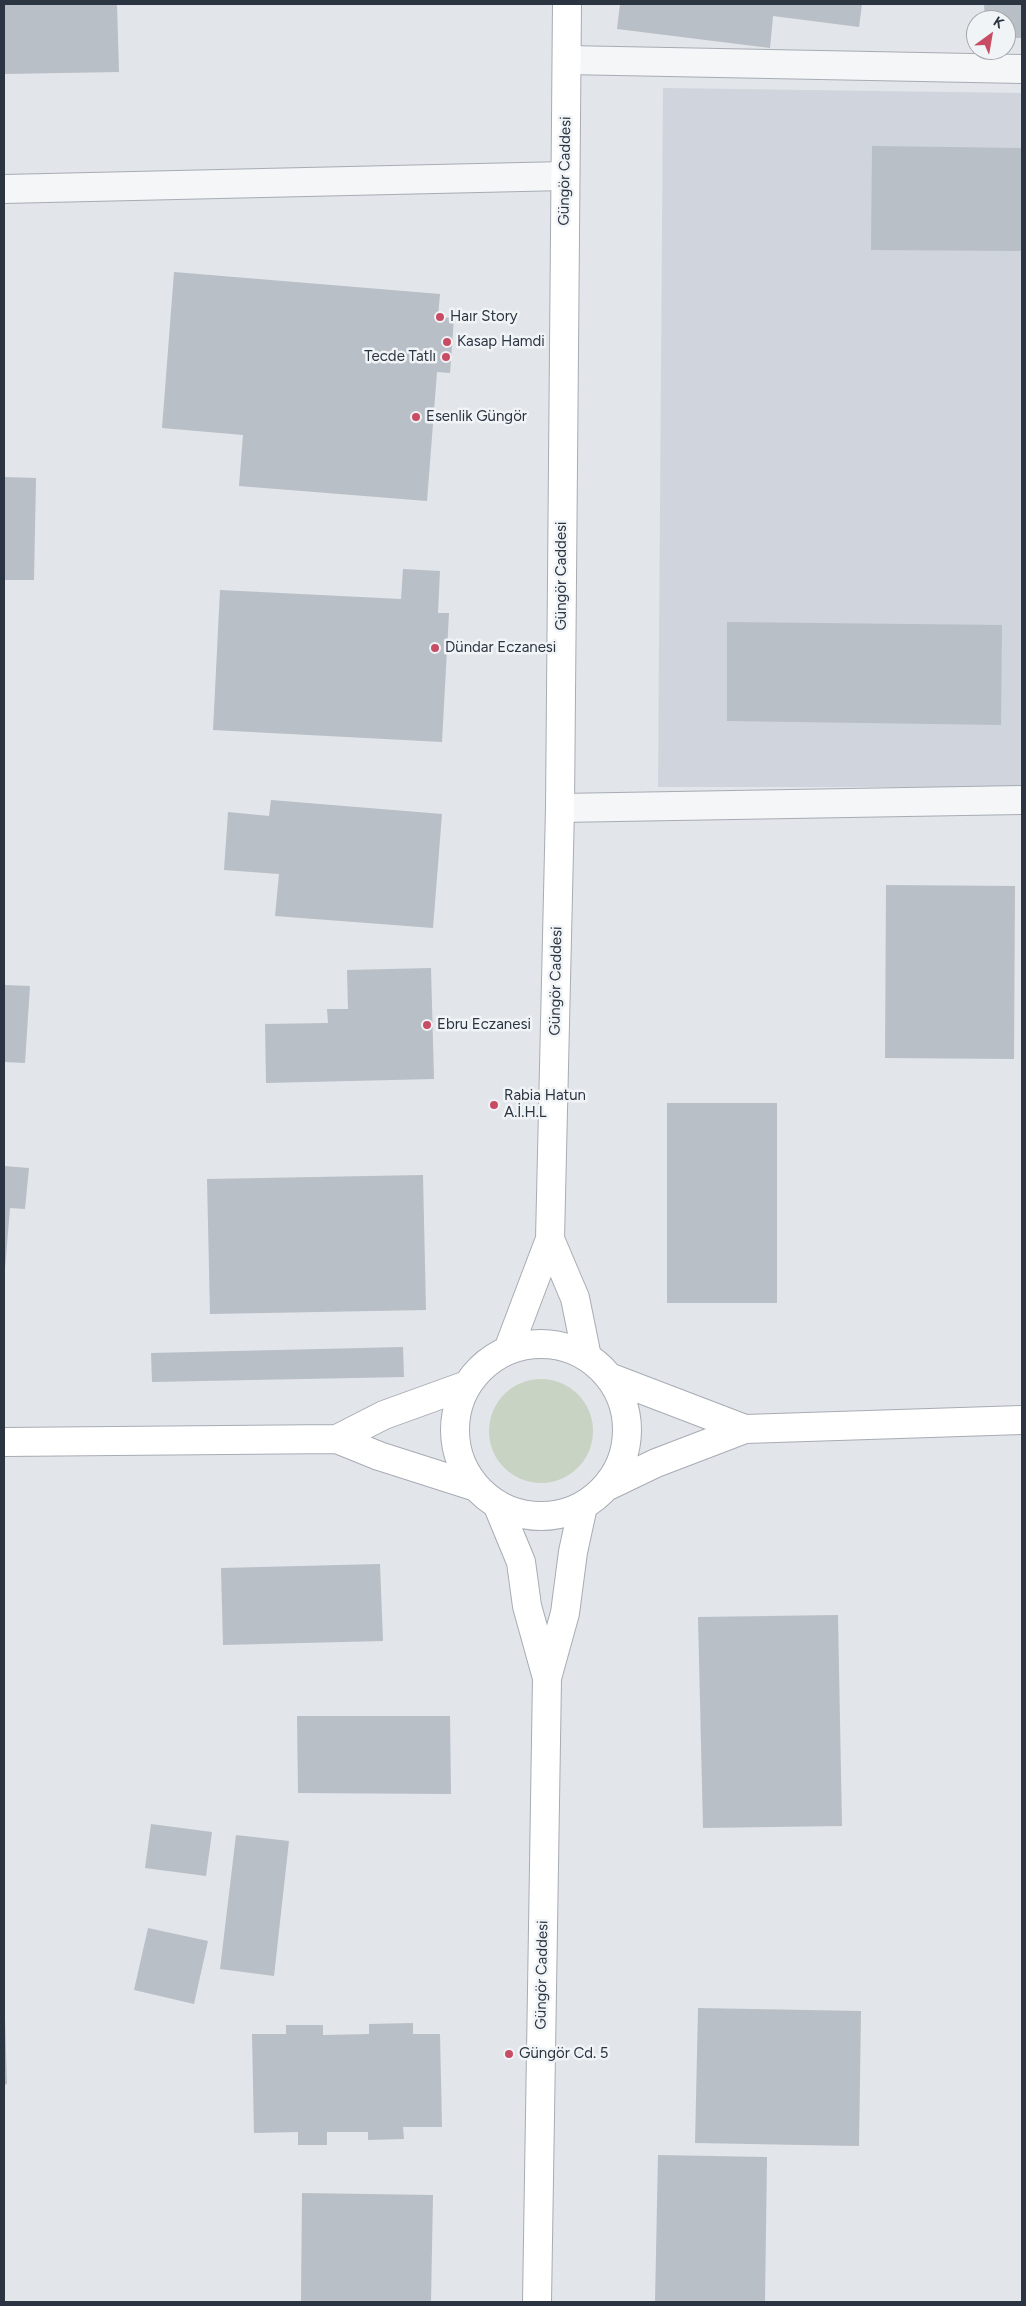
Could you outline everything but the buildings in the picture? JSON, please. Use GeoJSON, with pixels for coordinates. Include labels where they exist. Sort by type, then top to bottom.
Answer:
{"type":"FeatureCollection","features":[{"type":"Feature","properties":{"kind":"main road","name":"Güngör Caddesi"},"geometry":{"type":"LineString","coordinates":[[550,1239],[560,808],[567,4]]}},
{"type":"Feature","properties":{"kind":"main road"},"geometry":{"type":"LineString","coordinates":[[508,1350],[550,1239]]}},
{"type":"Feature","properties":{"kind":"main road"},"geometry":{"type":"LineString","coordinates":[[550,1239],[575,1298],[587,1357]]}},
{"type":"Feature","properties":{"kind":"main road"},"geometry":{"type":"LineString","coordinates":[[606,1487],[622,1462],[628,1433],[623,1403],[609,1377],[587,1357],[562,1346],[534,1344],[508,1350],[485,1365],[467,1385],[457,1410],[455,1438],[462,1464],[476,1487],[497,1504],[525,1515],[555,1516],[583,1506],[606,1487],[656,1463],[745,1429],[1022,1420]]}},
{"type":"Feature","properties":{"kind":"main road"},"geometry":{"type":"LineString","coordinates":[[609,1377],[745,1429]]}},
{"type":"Feature","properties":{"kind":"main road"},"geometry":{"type":"LineString","coordinates":[[337,1439],[384,1415],[467,1385]]}},
{"type":"Feature","properties":{"kind":"main road"},"geometry":{"type":"LineString","coordinates":[[4,1442],[337,1439],[379,1456],[476,1487]]}},
{"type":"Feature","properties":{"kind":"main road"},"geometry":{"type":"LineString","coordinates":[[497,1504],[521,1562],[527,1606],[547,1678]]}},
{"type":"Feature","properties":{"kind":"main road"},"geometry":{"type":"LineString","coordinates":[[547,1678],[566,1613],[573,1552],[583,1506]]}},
{"type":"Feature","properties":{"kind":"main road","name":"Güngör Caddesi"},"geometry":{"type":"LineString","coordinates":[[537,2302],[547,1678]]}},
{"type":"Feature","properties":{"kind":"street"},"geometry":{"type":"LineString","coordinates":[[567,60],[1022,69]]}},
{"type":"Feature","properties":{"kind":"street"},"geometry":{"type":"LineString","coordinates":[[4,189],[565,176]]}},
{"type":"Feature","properties":{"kind":"street"},"geometry":{"type":"LineString","coordinates":[[560,808],[1022,800]]}},
{"type":"Feature","properties":{"kind":"shaded area"},"geometry":{"type":"Polygon","coordinates":[[[663,88],[1022,93],[1022,787],[658,787],[663,88]]]}},
{"type":"Feature","properties":{"kind":"green space"},"geometry":{"type":"Polygon","coordinates":[[[541,1379],[561,1383],[578,1394],[589,1411],[593,1431],[589,1451],[578,1468],[561,1479],[541,1483],[521,1479],[504,1468],[493,1451],[489,1431],[493,1411],[504,1394],[521,1383],[541,1379]]]}},
{"type":"Feature","properties":{"kind":"place","name":"Haır Story"},"geometry":{"type":"Point","coordinates":[440,317]}},
{"type":"Feature","properties":{"kind":"place","name":"Kasap Hamdi"},"geometry":{"type":"Point","coordinates":[447,342]}},
{"type":"Feature","properties":{"kind":"place","name":"Tecde Tatlı"},"geometry":{"type":"Point","coordinates":[446,357]}},
{"type":"Feature","properties":{"kind":"place","name":"Esenlik Güngör"},"geometry":{"type":"Point","coordinates":[416,417]}},
{"type":"Feature","properties":{"kind":"place","name":"Dündar Eczanesi"},"geometry":{"type":"Point","coordinates":[435,648]}},
{"type":"Feature","properties":{"kind":"place","name":"Ebru Eczanesi"},"geometry":{"type":"Point","coordinates":[427,1025]}},
{"type":"Feature","properties":{"kind":"place","name":"Rabia Hatun A.İ.H.L"},"geometry":{"type":"Point","coordinates":[494,1105]}},
{"type":"Feature","properties":{"kind":"place","name":"Güngör Cd. 5"},"geometry":{"type":"Point","coordinates":[509,2054]}}]}
